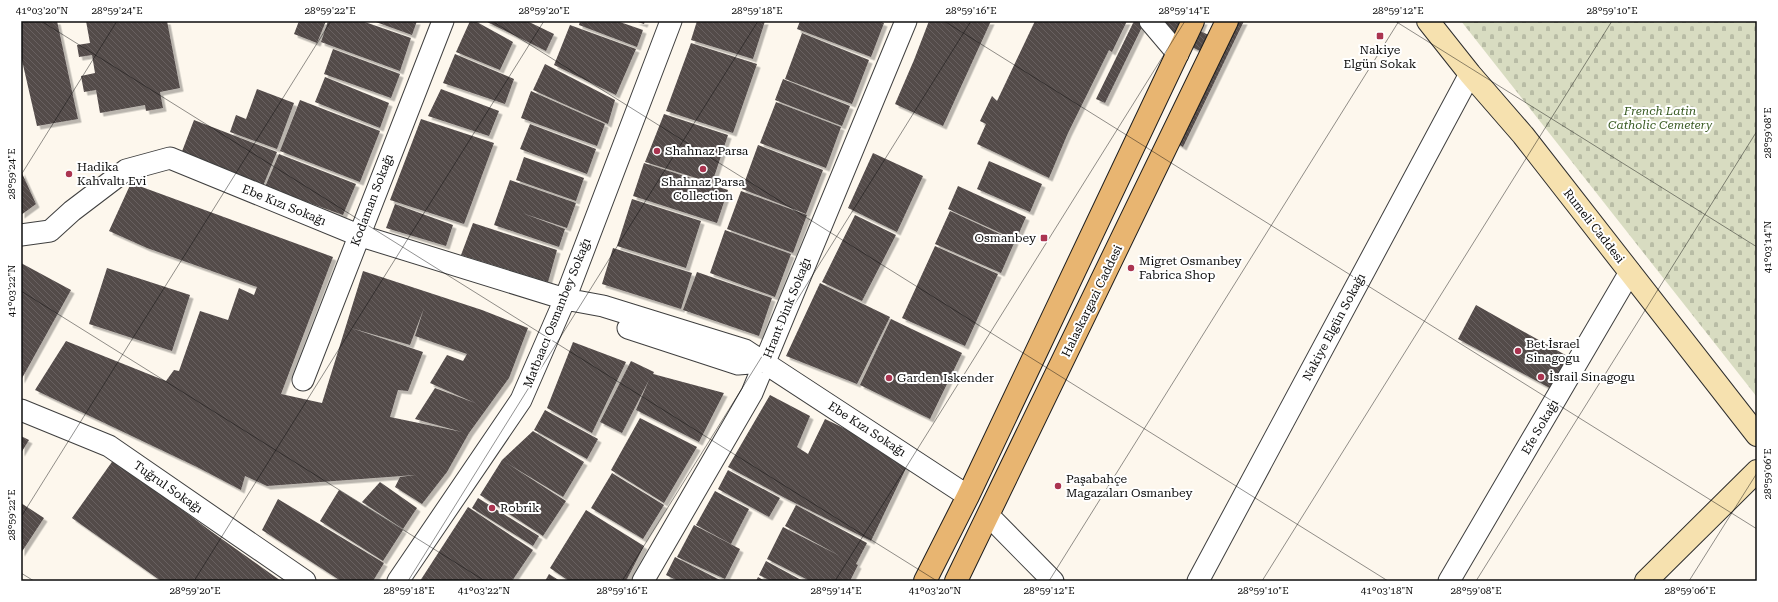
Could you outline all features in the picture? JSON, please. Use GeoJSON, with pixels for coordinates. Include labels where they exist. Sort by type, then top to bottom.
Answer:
{"type":"FeatureCollection","features":[{"type":"Feature","properties":{"kind":"main road"},"geometry":{"type":"LineString","coordinates":[[924,581],[968,496],[1193,21]]}},
{"type":"Feature","properties":{"kind":"main road","name":"Halaskargazi Caddesi"},"geometry":{"type":"LineString","coordinates":[[956,581],[1227,21]]}},
{"type":"Feature","properties":{"kind":"main road","name":"Rumeli Caddesi"},"geometry":{"type":"LineString","coordinates":[[1428,21],[1470,74],[1523,135],[1757,435]]}},
{"type":"Feature","properties":{"kind":"main road"},"geometry":{"type":"LineString","coordinates":[[1646,581],[1757,471]]}},
{"type":"Feature","properties":{"kind":"main road"},"geometry":{"type":"LineString","coordinates":[[968,496],[988,514]]}},
{"type":"Feature","properties":{"kind":"street","name":"Kodaman Sokağı"},"geometry":{"type":"LineString","coordinates":[[303,380],[358,235],[443,21]]}},
{"type":"Feature","properties":{"kind":"street","name":"Matbaacı Osmanbey Sokağı"},"geometry":{"type":"LineString","coordinates":[[398,581],[521,400],[565,299],[671,21]]}},
{"type":"Feature","properties":{"kind":"street","name":"Hrant Dink Sokağı"},"geometry":{"type":"LineString","coordinates":[[643,581],[752,393],[906,21]]}},
{"type":"Feature","properties":{"kind":"street"},"geometry":{"type":"LineString","coordinates":[[1150,21],[1178,54]]}},
{"type":"Feature","properties":{"kind":"street","name":"Nakiye Elgün Sokağı"},"geometry":{"type":"LineString","coordinates":[[1198,581],[1470,74]]}},
{"type":"Feature","properties":{"kind":"street","name":"Ebe Kızı Sokağı"},"geometry":{"type":"LineString","coordinates":[[21,235],[50,231],[126,170],[170,158],[358,235],[565,299],[603,306],[745,350],[968,496]]}},
{"type":"Feature","properties":{"kind":"street","name":"Efe Sokağı"},"geometry":{"type":"LineString","coordinates":[[1449,581],[1630,272]]}},
{"type":"Feature","properties":{"kind":"street","name":"Tuğrul Sokağı"},"geometry":{"type":"LineString","coordinates":[[21,410],[108,446],[305,581]]}},
{"type":"Feature","properties":{"kind":"street"},"geometry":{"type":"LineString","coordinates":[[988,514],[1053,581]]}},
{"type":"Feature","properties":{"kind":"green space","name":"French Latin Catholic Cemetery"},"geometry":{"type":"Polygon","coordinates":[[[1461,21],[1757,21],[1757,397],[1461,21]]]}},
{"type":"Feature","properties":{"kind":"building"},"geometry":{"type":"Polygon","coordinates":[[[21,21],[57,21],[78,119],[37,126],[21,56],[21,21]]]}},
{"type":"Feature","properties":{"kind":"building"},"geometry":{"type":"Polygon","coordinates":[[[86,21],[167,21],[180,88],[160,92],[163,108],[146,111],[145,105],[100,113],[96,90],[84,92],[81,76],[95,73],[92,55],[79,57],[77,45],[90,43],[86,21]]]}},
{"type":"Feature","properties":{"kind":"building"},"geometry":{"type":"Polygon","coordinates":[[[299,21],[326,21],[317,43],[294,34],[299,21]]]}},
{"type":"Feature","properties":{"kind":"building"},"geometry":{"type":"Polygon","coordinates":[[[328,21],[362,21],[411,38],[400,71],[321,42],[328,21]]]}},
{"type":"Feature","properties":{"kind":"building"},"geometry":{"type":"Polygon","coordinates":[[[373,21],[417,21],[412,35],[373,21]]]}},
{"type":"Feature","properties":{"kind":"building"},"geometry":{"type":"Polygon","coordinates":[[[470,21],[475,21],[513,42],[500,70],[456,52],[470,21]]]}},
{"type":"Feature","properties":{"kind":"building"},"geometry":{"type":"Polygon","coordinates":[[[485,21],[527,21],[554,34],[546,51],[485,21]]]}},
{"type":"Feature","properties":{"kind":"building"},"geometry":{"type":"Polygon","coordinates":[[[580,21],[617,21],[643,30],[637,47],[579,25],[580,21]]]}},
{"type":"Feature","properties":{"kind":"building"},"geometry":{"type":"Polygon","coordinates":[[[635,21],[645,21],[644,24],[635,21]]]}},
{"type":"Feature","properties":{"kind":"building"},"geometry":{"type":"Polygon","coordinates":[[[697,21],[765,21],[753,59],[691,40],[697,21]]]}},
{"type":"Feature","properties":{"kind":"building"},"geometry":{"type":"Polygon","coordinates":[[[800,21],[879,21],[884,23],[871,57],[797,29],[800,21]]]}},
{"type":"Feature","properties":{"kind":"building"},"geometry":{"type":"Polygon","coordinates":[[[929,21],[991,21],[943,126],[895,104],[929,21]]]}},
{"type":"Feature","properties":{"kind":"building"},"geometry":{"type":"Polygon","coordinates":[[[1035,21],[1127,21],[1112,52],[1109,50],[1068,133],[1049,178],[977,144],[986,124],[980,121],[992,96],[997,101],[1035,21]]]}},
{"type":"Feature","properties":{"kind":"building"},"geometry":{"type":"Polygon","coordinates":[[[1134,21],[1177,21],[1184,24],[1185,21],[1204,21],[1200,31],[1224,42],[1234,21],[1244,21],[1183,147],[1175,142],[1216,59],[1144,23],[1105,103],[1096,99],[1134,21]]]}},
{"type":"Feature","properties":{"kind":"building"},"geometry":{"type":"Polygon","coordinates":[[[570,25],[636,49],[616,95],[554,65],[570,25]]]}},
{"type":"Feature","properties":{"kind":"building"},"geometry":{"type":"Polygon","coordinates":[[[802,33],[869,60],[852,104],[785,79],[802,33]]]}},
{"type":"Feature","properties":{"kind":"building"},"geometry":{"type":"Polygon","coordinates":[[[691,43],[757,64],[733,133],[666,111],[691,43]]]}},
{"type":"Feature","properties":{"kind":"building"},"geometry":{"type":"Polygon","coordinates":[[[333,49],[400,74],[391,98],[324,74],[333,49]]]}},
{"type":"Feature","properties":{"kind":"building"},"geometry":{"type":"Polygon","coordinates":[[[455,54],[514,79],[505,104],[443,83],[455,54]]]}},
{"type":"Feature","properties":{"kind":"building"},"geometry":{"type":"Polygon","coordinates":[[[545,64],[615,100],[608,124],[533,90],[545,64]]]}},
{"type":"Feature","properties":{"kind":"building"},"geometry":{"type":"Polygon","coordinates":[[[325,77],[389,103],[380,128],[315,102],[325,77]]]}},
{"type":"Feature","properties":{"kind":"building"},"geometry":{"type":"Polygon","coordinates":[[[783,79],[850,106],[842,126],[775,100],[783,79]]]}},
{"type":"Feature","properties":{"kind":"building"},"geometry":{"type":"Polygon","coordinates":[[[257,89],[294,103],[277,149],[230,132],[236,115],[246,119],[257,89]]]}},
{"type":"Feature","properties":{"kind":"building"},"geometry":{"type":"Polygon","coordinates":[[[441,89],[499,111],[489,136],[428,116],[441,89]]]}},
{"type":"Feature","properties":{"kind":"building"},"geometry":{"type":"Polygon","coordinates":[[[531,91],[605,124],[597,146],[521,118],[531,91]]]}},
{"type":"Feature","properties":{"kind":"building"},"geometry":{"type":"Polygon","coordinates":[[[300,100],[380,131],[360,182],[280,151],[300,100]]]}},
{"type":"Feature","properties":{"kind":"building"},"geometry":{"type":"Polygon","coordinates":[[[776,102],[841,127],[826,168],[760,143],[776,102]]]}},
{"type":"Feature","properties":{"kind":"building"},"geometry":{"type":"Polygon","coordinates":[[[664,114],[728,135],[712,183],[645,162],[664,114]]]}},
{"type":"Feature","properties":{"kind":"building"},"geometry":{"type":"Polygon","coordinates":[[[421,119],[494,143],[464,224],[390,200],[421,119]]]}},
{"type":"Feature","properties":{"kind":"building"},"geometry":{"type":"Polygon","coordinates":[[[194,120],[277,152],[263,186],[181,154],[194,120]]]}},
{"type":"Feature","properties":{"kind":"building"},"geometry":{"type":"Polygon","coordinates":[[[530,124],[596,149],[587,174],[520,149],[530,124]]]}},
{"type":"Feature","properties":{"kind":"building"},"geometry":{"type":"Polygon","coordinates":[[[758,145],[823,170],[806,214],[742,189],[758,145]]]}},
{"type":"Feature","properties":{"kind":"building"},"geometry":{"type":"Polygon","coordinates":[[[873,153],[923,176],[897,232],[848,208],[873,153]]]}},
{"type":"Feature","properties":{"kind":"building"},"geometry":{"type":"Polygon","coordinates":[[[279,154],[356,184],[343,215],[265,187],[279,154]]]}},
{"type":"Feature","properties":{"kind":"building"},"geometry":{"type":"Polygon","coordinates":[[[524,157],[584,178],[576,201],[516,180],[524,157]]]}},
{"type":"Feature","properties":{"kind":"building"},"geometry":{"type":"Polygon","coordinates":[[[989,161],[1042,184],[1030,212],[977,189],[989,161]]]}},
{"type":"Feature","properties":{"kind":"building"},"geometry":{"type":"Polygon","coordinates":[[[644,163],[728,190],[717,223],[633,196],[644,163]]]}},
{"type":"Feature","properties":{"kind":"building"},"geometry":{"type":"Polygon","coordinates":[[[21,171],[36,204],[21,215],[21,171]]]}},
{"type":"Feature","properties":{"kind":"building"},"geometry":{"type":"Polygon","coordinates":[[[510,180],[576,203],[567,228],[522,213],[565,229],[559,247],[494,225],[510,180]]]}},
{"type":"Feature","properties":{"kind":"building"},"geometry":{"type":"Polygon","coordinates":[[[131,183],[333,257],[281,394],[322,403],[363,271],[482,310],[528,328],[509,378],[469,433],[447,472],[422,504],[395,487],[400,477],[415,475],[267,486],[245,476],[241,490],[197,467],[35,390],[66,341],[166,381],[174,370],[179,371],[200,311],[228,320],[239,288],[254,295],[257,287],[147,248],[109,231],[131,183]],[[424,308],[410,345],[351,328],[423,352],[408,391],[398,390],[390,417],[462,432],[415,419],[435,388],[475,403],[430,383],[447,355],[463,361],[467,354],[415,336],[424,308]]]}},
{"type":"Feature","properties":{"kind":"building"},"geometry":{"type":"Polygon","coordinates":[[[958,186],[1026,217],[1016,240],[948,209],[958,186]]]}},
{"type":"Feature","properties":{"kind":"building"},"geometry":{"type":"Polygon","coordinates":[[[741,191],[807,215],[793,253],[727,229],[741,191]]]}},
{"type":"Feature","properties":{"kind":"building"},"geometry":{"type":"Polygon","coordinates":[[[632,199],[701,221],[686,268],[617,246],[632,199]]]}},
{"type":"Feature","properties":{"kind":"building"},"geometry":{"type":"Polygon","coordinates":[[[395,204],[453,225],[446,246],[386,228],[395,204]]]}},
{"type":"Feature","properties":{"kind":"building"},"geometry":{"type":"Polygon","coordinates":[[[950,211],[1015,241],[1001,273],[935,244],[950,211]]]}},
{"type":"Feature","properties":{"kind":"building"},"geometry":{"type":"Polygon","coordinates":[[[855,215],[896,235],[862,301],[822,282],[855,215]]]}},
{"type":"Feature","properties":{"kind":"building"},"geometry":{"type":"Polygon","coordinates":[[[473,223],[557,250],[548,282],[461,255],[473,223]]]}},
{"type":"Feature","properties":{"kind":"building"},"geometry":{"type":"Polygon","coordinates":[[[725,230],[791,254],[775,297],[710,273],[725,230]]]}},
{"type":"Feature","properties":{"kind":"building"},"geometry":{"type":"Polygon","coordinates":[[[935,246],[998,274],[965,346],[902,318],[935,246]]]}},
{"type":"Feature","properties":{"kind":"building"},"geometry":{"type":"Polygon","coordinates":[[[613,248],[692,273],[681,309],[602,284],[613,248]]]}},
{"type":"Feature","properties":{"kind":"building"},"geometry":{"type":"Polygon","coordinates":[[[21,263],[71,290],[21,380],[21,263]]]}},
{"type":"Feature","properties":{"kind":"building"},"geometry":{"type":"Polygon","coordinates":[[[107,268],[190,295],[172,351],[89,324],[107,268]]]}},
{"type":"Feature","properties":{"kind":"building"},"geometry":{"type":"Polygon","coordinates":[[[697,272],[772,298],[759,336],[683,310],[697,272]]]}},
{"type":"Feature","properties":{"kind":"building"},"geometry":{"type":"Polygon","coordinates":[[[820,283],[890,317],[857,384],[786,356],[820,283]]]}},
{"type":"Feature","properties":{"kind":"building","name":"Bet İsrael Sinagogu"},"geometry":{"type":"Polygon","coordinates":[[[1476,305],[1578,362],[1559,393],[1458,339],[1476,305]]]}},
{"type":"Feature","properties":{"kind":"building"},"geometry":{"type":"Polygon","coordinates":[[[891,319],[962,353],[930,419],[860,385],[891,319]]]}},
{"type":"Feature","properties":{"kind":"building"},"geometry":{"type":"Polygon","coordinates":[[[573,342],[626,362],[592,433],[547,408],[573,342]]]}},
{"type":"Feature","properties":{"kind":"building"},"geometry":{"type":"Polygon","coordinates":[[[631,361],[654,372],[653,374],[724,393],[699,442],[636,410],[649,380],[622,433],[600,422],[631,361]]]}},
{"type":"Feature","properties":{"kind":"building"},"geometry":{"type":"Polygon","coordinates":[[[770,395],[810,416],[797,447],[808,454],[825,419],[910,460],[871,541],[785,498],[728,467],[770,395]]]}},
{"type":"Feature","properties":{"kind":"building"},"geometry":{"type":"Polygon","coordinates":[[[545,410],[598,439],[587,459],[534,430],[545,410]]]}},
{"type":"Feature","properties":{"kind":"building"},"geometry":{"type":"Polygon","coordinates":[[[640,418],[697,447],[664,503],[611,470],[640,418]]]}},
{"type":"Feature","properties":{"kind":"building"},"geometry":{"type":"Polygon","coordinates":[[[533,431],[584,462],[563,497],[505,462],[566,501],[543,536],[480,495],[502,460],[533,431]]]}},
{"type":"Feature","properties":{"kind":"building"},"geometry":{"type":"Polygon","coordinates":[[[21,436],[29,440],[21,453],[21,436]]]}},
{"type":"Feature","properties":{"kind":"building"},"geometry":{"type":"Polygon","coordinates":[[[114,459],[281,581],[161,581],[72,518],[114,459]]]}},
{"type":"Feature","properties":{"kind":"building"},"geometry":{"type":"Polygon","coordinates":[[[728,470],[780,498],[769,517],[718,489],[728,470]]]}},
{"type":"Feature","properties":{"kind":"building"},"geometry":{"type":"Polygon","coordinates":[[[612,473],[664,505],[643,539],[591,508],[612,473]]]}},
{"type":"Feature","properties":{"kind":"building"},"geometry":{"type":"Polygon","coordinates":[[[380,482],[417,508],[403,529],[362,502],[380,482]]]}},
{"type":"Feature","properties":{"kind":"building"},"geometry":{"type":"Polygon","coordinates":[[[339,490],[403,530],[383,561],[320,521],[339,490]]]}},
{"type":"Feature","properties":{"kind":"building"},"geometry":{"type":"Polygon","coordinates":[[[715,491],[749,509],[731,544],[696,525],[715,491]]]}},
{"type":"Feature","properties":{"kind":"building"},"geometry":{"type":"Polygon","coordinates":[[[478,498],[539,536],[533,546],[472,508],[478,498]]]}},
{"type":"Feature","properties":{"kind":"building"},"geometry":{"type":"Polygon","coordinates":[[[278,499],[384,563],[373,581],[341,581],[262,530],[278,499]]]}},
{"type":"Feature","properties":{"kind":"building"},"geometry":{"type":"Polygon","coordinates":[[[21,503],[44,518],[21,553],[21,503]]]}},
{"type":"Feature","properties":{"kind":"building"},"geometry":{"type":"Polygon","coordinates":[[[796,505],[867,543],[856,564],[858,565],[850,581],[810,581],[767,559],[783,527],[840,556],[785,526],[796,505]]]}},
{"type":"Feature","properties":{"kind":"building"},"geometry":{"type":"Polygon","coordinates":[[[468,507],[533,550],[512,581],[420,581],[468,507]]]}},
{"type":"Feature","properties":{"kind":"building"},"geometry":{"type":"Polygon","coordinates":[[[586,510],[644,546],[626,581],[569,581],[550,568],[586,510]]]}},
{"type":"Feature","properties":{"kind":"building"},"geometry":{"type":"Polygon","coordinates":[[[694,525],[740,549],[725,579],[677,557],[694,525]]]}},
{"type":"Feature","properties":{"kind":"building"},"geometry":{"type":"Polygon","coordinates":[[[675,557],[722,581],[678,581],[666,575],[675,557]]]}},
{"type":"Feature","properties":{"kind":"building"},"geometry":{"type":"Polygon","coordinates":[[[766,561],[803,581],[771,581],[759,575],[766,561]]]}},
{"type":"Feature","properties":{"kind":"building"},"geometry":{"type":"Polygon","coordinates":[[[549,574],[560,581],[545,581],[549,574]]]}},
{"type":"Feature","properties":{"kind":"building"},"geometry":{"type":"Polygon","coordinates":[[[758,577],[765,581],[756,581],[758,577]]]}},
{"type":"Feature","properties":{"kind":"place","name":"Nakiye Elgün Sokak"},"geometry":{"type":"Point","coordinates":[1380,36]}},
{"type":"Feature","properties":{"kind":"place","name":"Shahnaz Parsa"},"geometry":{"type":"Point","coordinates":[657,151]}},
{"type":"Feature","properties":{"kind":"place","name":"Shahnaz Parsa Collection"},"geometry":{"type":"Point","coordinates":[703,169]}},
{"type":"Feature","properties":{"kind":"place","name":"Hadika Kahvaltı Evi"},"geometry":{"type":"Point","coordinates":[69,174]}},
{"type":"Feature","properties":{"kind":"place","name":"Osmanbey"},"geometry":{"type":"Point","coordinates":[1044,238]}},
{"type":"Feature","properties":{"kind":"place","name":"Migret Osmanbey Fabrica Shop"},"geometry":{"type":"Point","coordinates":[1131,268]}},
{"type":"Feature","properties":{"kind":"place","name":"Bet İsrael Sinagogu"},"geometry":{"type":"Point","coordinates":[1518,351]}},
{"type":"Feature","properties":{"kind":"place","name":"İsrail Sinagogu"},"geometry":{"type":"Point","coordinates":[1541,377]}},
{"type":"Feature","properties":{"kind":"place","name":"Garden Iskender"},"geometry":{"type":"Point","coordinates":[889,378]}},
{"type":"Feature","properties":{"kind":"place","name":"Paşabahçe Magazaları Osmanbey"},"geometry":{"type":"Point","coordinates":[1058,486]}},
{"type":"Feature","properties":{"kind":"place","name":"Robrik"},"geometry":{"type":"Point","coordinates":[492,508]}}]}
